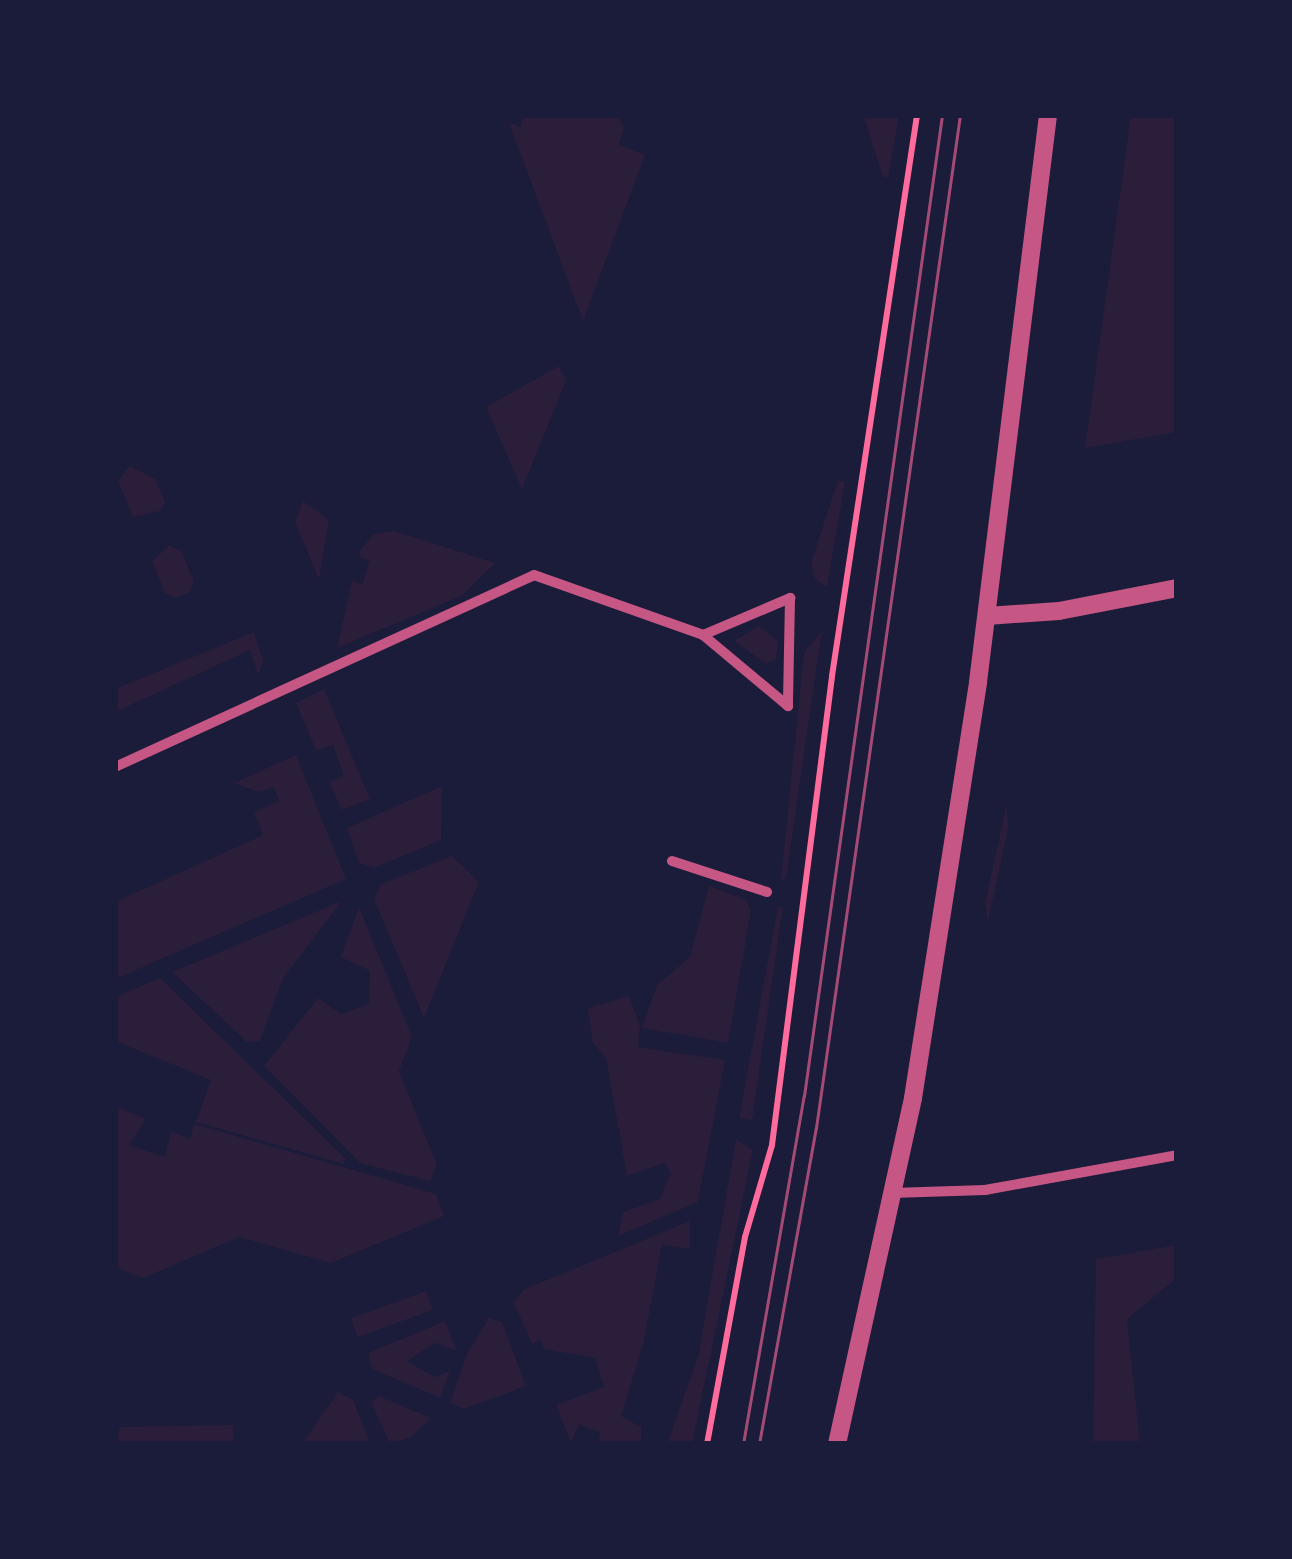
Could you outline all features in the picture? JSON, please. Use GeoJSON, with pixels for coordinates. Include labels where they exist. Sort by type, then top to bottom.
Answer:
{"type":"FeatureCollection","features":[{"type":"Feature","properties":{"kind":"street"},"geometry":{"type":"LineString","coordinates":[[837,1444],[892,1193],[987,616],[1048,115]]}},
{"type":"Feature","properties":{"kind":"street"},"geometry":{"type":"LineString","coordinates":[[115,767],[534,574],[702,635],[788,706],[790,598],[702,635]]}},
{"type":"Feature","properties":{"kind":"street"},"geometry":{"type":"LineString","coordinates":[[987,616],[1059,611],[1177,588]]}},
{"type":"Feature","properties":{"kind":"street"},"geometry":{"type":"LineString","coordinates":[[672,861],[767,892]]}},
{"type":"Feature","properties":{"kind":"street"},"geometry":{"type":"LineString","coordinates":[[892,1193],[985,1190],[1177,1155]]}},
{"type":"Feature","properties":{"kind":"path"},"geometry":{"type":"LineString","coordinates":[[707,1444],[745,1237],[772,1145],[832,676],[917,115]]}},
{"type":"Feature","properties":{"kind":"shaded area"},"geometry":{"type":"Polygon","coordinates":[[[524,115],[618,115],[624,128],[619,145],[645,155],[583,321],[509,123],[520,127],[524,115]]]}},
{"type":"Feature","properties":{"kind":"shaded area"},"geometry":{"type":"Polygon","coordinates":[[[863,115],[899,115],[888,177],[883,177],[863,115]]]}},
{"type":"Feature","properties":{"kind":"shaded area"},"geometry":{"type":"Polygon","coordinates":[[[1131,115],[1177,115],[1177,432],[1085,448],[1131,115]]]}},
{"type":"Feature","properties":{"kind":"shaded area"},"geometry":{"type":"Polygon","coordinates":[[[559,366],[566,381],[522,489],[486,407],[559,366]]]}},
{"type":"Feature","properties":{"kind":"shaded area"},"geometry":{"type":"Polygon","coordinates":[[[130,466],[155,479],[165,502],[160,511],[133,517],[118,481],[130,466]]]}},
{"type":"Feature","properties":{"kind":"shaded area"},"geometry":{"type":"Polygon","coordinates":[[[838,480],[845,482],[827,588],[814,578],[811,563],[838,480]]]}},
{"type":"Feature","properties":{"kind":"shaded area"},"geometry":{"type":"Polygon","coordinates":[[[303,501],[329,520],[319,579],[295,522],[303,501]]]}},
{"type":"Feature","properties":{"kind":"shaded area"},"geometry":{"type":"Polygon","coordinates":[[[394,531],[495,563],[461,596],[337,648],[352,581],[363,584],[369,560],[359,557],[361,549],[374,534],[394,531]]]}},
{"type":"Feature","properties":{"kind":"shaded area"},"geometry":{"type":"Polygon","coordinates":[[[170,545],[181,551],[194,581],[190,592],[175,598],[165,593],[152,561],[170,545]]]}},
{"type":"Feature","properties":{"kind":"shaded area"},"geometry":{"type":"Polygon","coordinates":[[[758,626],[778,641],[776,659],[766,664],[734,641],[758,626]]]}},
{"type":"Feature","properties":{"kind":"shaded area"},"geometry":{"type":"Polygon","coordinates":[[[822,630],[786,878],[781,880],[804,653],[822,630]]]}},
{"type":"Feature","properties":{"kind":"shaded area"},"geometry":{"type":"Polygon","coordinates":[[[254,632],[263,662],[258,675],[250,650],[115,712],[115,689],[254,632]]]}},
{"type":"Feature","properties":{"kind":"shaded area"},"geometry":{"type":"Polygon","coordinates":[[[324,689],[370,799],[342,810],[329,782],[344,776],[333,745],[316,750],[296,703],[324,689]]]}},
{"type":"Feature","properties":{"kind":"shaded area"},"geometry":{"type":"Polygon","coordinates":[[[296,755],[346,879],[115,979],[115,902],[263,835],[254,812],[279,801],[274,787],[259,792],[234,783],[296,755]]]}},
{"type":"Feature","properties":{"kind":"shaded area"},"geometry":{"type":"Polygon","coordinates":[[[442,786],[441,840],[374,868],[359,863],[347,828],[442,786]]]}},
{"type":"Feature","properties":{"kind":"shaded area"},"geometry":{"type":"Polygon","coordinates":[[[1007,803],[1008,829],[988,921],[985,904],[1007,803]]]}},
{"type":"Feature","properties":{"kind":"shaded area"},"geometry":{"type":"Polygon","coordinates":[[[452,856],[479,882],[424,1018],[374,899],[381,884],[452,856]]]}},
{"type":"Feature","properties":{"kind":"shaded area"},"geometry":{"type":"Polygon","coordinates":[[[709,886],[746,900],[751,911],[728,1043],[642,1028],[657,985],[690,957],[709,886]]]}},
{"type":"Feature","properties":{"kind":"shaded area"},"geometry":{"type":"Polygon","coordinates":[[[342,901],[283,978],[260,1041],[247,1042],[172,972],[342,901]]]}},
{"type":"Feature","properties":{"kind":"shaded area"},"geometry":{"type":"Polygon","coordinates":[[[359,907],[412,1037],[399,1071],[437,1165],[430,1181],[360,1163],[264,1066],[318,998],[341,1014],[369,1004],[370,971],[341,957],[359,907]]]}},
{"type":"Feature","properties":{"kind":"shaded area"},"geometry":{"type":"Polygon","coordinates":[[[778,907],[783,907],[752,1120],[739,1118],[778,907]]]}},
{"type":"Feature","properties":{"kind":"shaded area"},"geometry":{"type":"Polygon","coordinates":[[[160,978],[346,1159],[344,1164],[196,1122],[211,1080],[115,1041],[115,997],[160,978]]]}},
{"type":"Feature","properties":{"kind":"shaded area"},"geometry":{"type":"Polygon","coordinates":[[[629,996],[640,1025],[638,1047],[725,1060],[698,1202],[618,1236],[623,1212],[660,1199],[671,1173],[665,1163],[627,1176],[606,1058],[593,1043],[588,1008],[629,996]]]}},
{"type":"Feature","properties":{"kind":"shaded area"},"geometry":{"type":"Polygon","coordinates":[[[115,1106],[146,1119],[129,1145],[165,1157],[171,1131],[190,1139],[194,1124],[436,1194],[444,1216],[331,1263],[239,1237],[143,1278],[115,1267],[115,1106]]]}},
{"type":"Feature","properties":{"kind":"shaded area"},"geometry":{"type":"Polygon","coordinates":[[[736,1139],[753,1150],[692,1444],[667,1444],[698,1357],[736,1139]]]}},
{"type":"Feature","properties":{"kind":"shaded area"},"geometry":{"type":"Polygon","coordinates":[[[690,1221],[690,1249],[662,1245],[643,1345],[621,1416],[641,1427],[641,1442],[597,1444],[601,1433],[579,1424],[571,1443],[556,1405],[604,1387],[595,1358],[544,1349],[540,1340],[532,1344],[514,1303],[523,1290],[690,1221]]]}},
{"type":"Feature","properties":{"kind":"shaded area"},"geometry":{"type":"Polygon","coordinates":[[[1177,1245],[1177,1278],[1127,1319],[1140,1444],[1093,1444],[1096,1259],[1177,1245]]]}},
{"type":"Feature","properties":{"kind":"shaded area"},"geometry":{"type":"Polygon","coordinates":[[[426,1291],[433,1310],[358,1337],[351,1318],[426,1291]]]}},
{"type":"Feature","properties":{"kind":"shaded area"},"geometry":{"type":"Polygon","coordinates":[[[489,1318],[502,1322],[526,1386],[464,1409],[450,1403],[467,1353],[489,1318]]]}},
{"type":"Feature","properties":{"kind":"shaded area"},"geometry":{"type":"Polygon","coordinates":[[[445,1321],[457,1351],[435,1343],[407,1361],[434,1377],[450,1371],[440,1398],[372,1369],[368,1353],[445,1321]]]}},
{"type":"Feature","properties":{"kind":"shaded area"},"geometry":{"type":"Polygon","coordinates":[[[338,1392],[353,1400],[370,1442],[302,1444],[338,1392]]]}},
{"type":"Feature","properties":{"kind":"shaded area"},"geometry":{"type":"Polygon","coordinates":[[[379,1396],[431,1418],[411,1437],[390,1444],[371,1402],[379,1396]]]}},
{"type":"Feature","properties":{"kind":"shaded area"},"geometry":{"type":"Polygon","coordinates":[[[233,1425],[234,1444],[115,1444],[120,1427],[233,1425]]]}},
{"type":"Feature","properties":{"kind":"tram line"},"geometry":{"type":"LineString","coordinates":[[743,1444],[804,1096],[942,115]]}},
{"type":"Feature","properties":{"kind":"tram line"},"geometry":{"type":"LineString","coordinates":[[759,1444],[816,1128],[960,115]]}}]}
